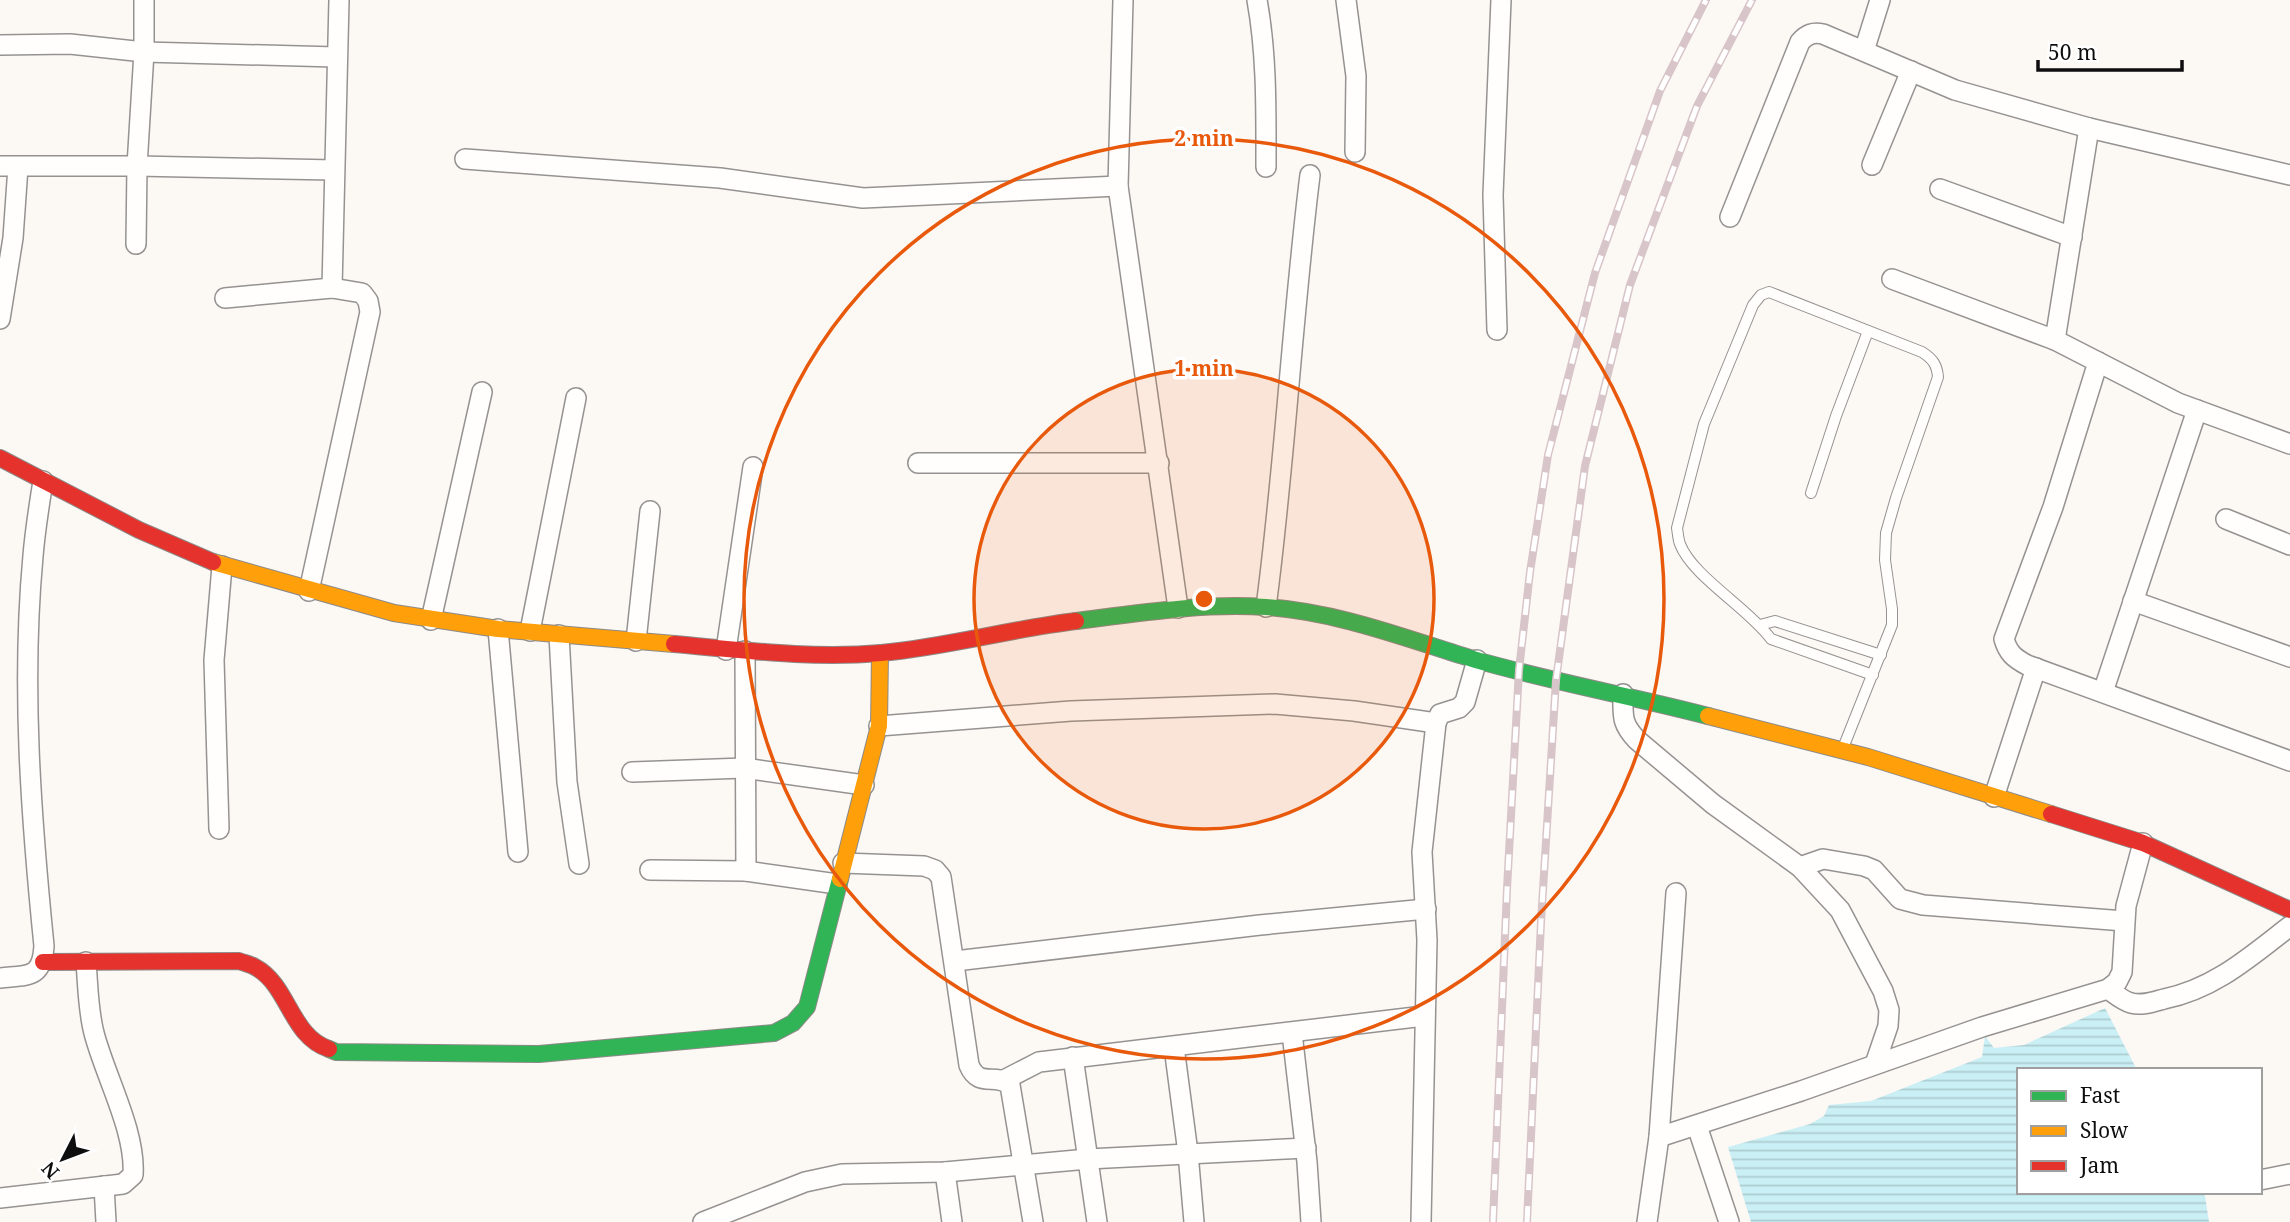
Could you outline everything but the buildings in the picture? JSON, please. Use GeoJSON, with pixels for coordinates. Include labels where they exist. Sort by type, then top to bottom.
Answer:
{"type":"FeatureCollection","features":[{"type":"Feature","properties":{"kind":"main road"},"geometry":{"type":"LineString","coordinates":[[0,458],[139,530],[222,566],[394,613],[498,629],[807,656],[880,653],[940,646],[1051,624],[1178,608],[1266,607],[1322,615],[1371,625],[1477,660],[1842,750],[2143,843],[2289,910]]}},
{"type":"Feature","properties":{"kind":"main road"},"geometry":{"type":"LineString","coordinates":[[43,962],[252,963],[270,979],[310,1041],[321,1050],[336,1052],[539,1054],[774,1033],[793,1024],[807,1007],[879,726],[880,653]]}},
{"type":"Feature","properties":{"kind":"street"},"geometry":{"type":"LineString","coordinates":[[136,244],[144,0]]}},
{"type":"Feature","properties":{"kind":"street"},"geometry":{"type":"LineString","coordinates":[[332,288],[339,0]]}},
{"type":"Feature","properties":{"kind":"street"},"geometry":{"type":"LineString","coordinates":[[1123,0],[1118,186],[1178,608]]}},
{"type":"Feature","properties":{"kind":"street"},"geometry":{"type":"LineString","coordinates":[[1257,0],[1266,85],[1266,167]]}},
{"type":"Feature","properties":{"kind":"street"},"geometry":{"type":"LineString","coordinates":[[1346,0],[1356,76],[1355,152]]}},
{"type":"Feature","properties":{"kind":"street"},"geometry":{"type":"LineString","coordinates":[[1497,330],[1493,195],[1501,0]]}},
{"type":"Feature","properties":{"kind":"street"},"geometry":{"type":"LineString","coordinates":[[1864,51],[1880,0]]}},
{"type":"Feature","properties":{"kind":"street"},"geometry":{"type":"LineString","coordinates":[[1730,217],[1800,42],[1814,33],[1824,34],[1955,90],[2089,128],[2290,175]]}},
{"type":"Feature","properties":{"kind":"street"},"geometry":{"type":"LineString","coordinates":[[0,45],[70,44],[144,52],[336,57]]}},
{"type":"Feature","properties":{"kind":"street"},"geometry":{"type":"LineString","coordinates":[[1872,165],[1910,71]]}},
{"type":"Feature","properties":{"kind":"street"},"geometry":{"type":"LineString","coordinates":[[2055,340],[2089,128]]}},
{"type":"Feature","properties":{"kind":"street"},"geometry":{"type":"LineString","coordinates":[[465,159],[720,178],[863,198],[1118,186]]}},
{"type":"Feature","properties":{"kind":"street"},"geometry":{"type":"LineString","coordinates":[[0,320],[7,239],[9,167],[137,166],[334,170]]}},
{"type":"Feature","properties":{"kind":"street"},"geometry":{"type":"LineString","coordinates":[[1266,607],[1277,525],[1293,323],[1310,174]]}},
{"type":"Feature","properties":{"kind":"street"},"geometry":{"type":"LineString","coordinates":[[1940,189],[2072,237]]}},
{"type":"Feature","properties":{"kind":"street"},"geometry":{"type":"LineString","coordinates":[[1892,279],[2055,340],[2178,403],[2290,444]]}},
{"type":"Feature","properties":{"kind":"street"},"geometry":{"type":"LineString","coordinates":[[225,298],[332,288],[362,293],[368,301],[370,312],[309,591]]}},
{"type":"Feature","properties":{"kind":"street"},"geometry":{"type":"LineString","coordinates":[[2098,362],[2053,507],[2004,639],[2008,651],[2014,658],[2036,668],[2290,761]]}},
{"type":"Feature","properties":{"kind":"street"},"geometry":{"type":"LineString","coordinates":[[431,620],[482,392]]}},
{"type":"Feature","properties":{"kind":"street"},"geometry":{"type":"LineString","coordinates":[[530,631],[576,398]]}},
{"type":"Feature","properties":{"kind":"street"},"geometry":{"type":"LineString","coordinates":[[2103,692],[2196,410]]}},
{"type":"Feature","properties":{"kind":"street"},"geometry":{"type":"LineString","coordinates":[[918,463],[1158,463]]}},
{"type":"Feature","properties":{"kind":"street"},"geometry":{"type":"LineString","coordinates":[[746,872],[744,768],[736,650],[753,467]]}},
{"type":"Feature","properties":{"kind":"street"},"geometry":{"type":"LineString","coordinates":[[0,978],[29,974],[38,970],[43,962],[29,758],[28,640],[33,555],[43,481]]}},
{"type":"Feature","properties":{"kind":"street"},"geometry":{"type":"LineString","coordinates":[[636,641],[650,511]]}},
{"type":"Feature","properties":{"kind":"street"},"geometry":{"type":"LineString","coordinates":[[2226,519],[2290,545]]}},
{"type":"Feature","properties":{"kind":"street"},"geometry":{"type":"LineString","coordinates":[[219,829],[214,660],[222,566]]}},
{"type":"Feature","properties":{"kind":"street"},"geometry":{"type":"LineString","coordinates":[[2133,601],[2290,657]]}},
{"type":"Feature","properties":{"kind":"street"},"geometry":{"type":"LineString","coordinates":[[498,629],[518,852]]}},
{"type":"Feature","properties":{"kind":"street"},"geometry":{"type":"LineString","coordinates":[[559,635],[567,782],[579,864]]}},
{"type":"Feature","properties":{"kind":"street"},"geometry":{"type":"LineString","coordinates":[[1420,1222],[1427,940],[1422,852],[1436,723],[1440,715],[1459,708],[1465,702],[1477,660]]}},
{"type":"Feature","properties":{"kind":"street"},"geometry":{"type":"LineString","coordinates":[[1994,797],[2036,668]]}},
{"type":"Feature","properties":{"kind":"street"},"geometry":{"type":"LineString","coordinates":[[1623,694],[1623,720],[1637,740],[1713,804],[1800,867],[1840,911],[1883,991],[1889,1010],[1888,1026],[1875,1064]]}},
{"type":"Feature","properties":{"kind":"street"},"geometry":{"type":"LineString","coordinates":[[879,726],[1071,711],[1275,705],[1354,711],[1436,723]]}},
{"type":"Feature","properties":{"kind":"street"},"geometry":{"type":"LineString","coordinates":[[632,772],[744,768],[863,785]]}},
{"type":"Feature","properties":{"kind":"street"},"geometry":{"type":"LineString","coordinates":[[1659,1137],[1982,1027],[2108,989],[2122,972],[2126,905],[2143,843]]}},
{"type":"Feature","properties":{"kind":"street"},"geometry":{"type":"LineString","coordinates":[[1800,867],[1823,859],[1864,866],[1874,870],[1900,899],[1923,905],[2124,921]]}},
{"type":"Feature","properties":{"kind":"street"},"geometry":{"type":"LineString","coordinates":[[843,863],[924,866],[941,877],[945,889],[969,1065],[979,1078],[1004,1080],[1039,1062],[1073,1057],[1292,1034],[1424,1016]]}},
{"type":"Feature","properties":{"kind":"street"},"geometry":{"type":"LineString","coordinates":[[650,870],[746,872],[837,884]]}},
{"type":"Feature","properties":{"kind":"street"},"geometry":{"type":"LineString","coordinates":[[1647,1222],[1659,1137],[1676,893]]}},
{"type":"Feature","properties":{"kind":"street"},"geometry":{"type":"LineString","coordinates":[[955,961],[1260,925],[1426,909]]}},
{"type":"Feature","properties":{"kind":"street"},"geometry":{"type":"LineString","coordinates":[[2108,989],[2133,1004],[2144,1004],[2180,996],[2205,986],[2228,974],[2289,910]]}},
{"type":"Feature","properties":{"kind":"street"},"geometry":{"type":"LineString","coordinates":[[0,1198],[123,1184],[133,1175],[128,1137],[90,1017],[86,962]]}},
{"type":"Feature","properties":{"kind":"street"},"geometry":{"type":"LineString","coordinates":[[1292,1034],[1306,1148],[1311,1222]]}},
{"type":"Feature","properties":{"kind":"street"},"geometry":{"type":"LineString","coordinates":[[1174,1047],[1194,1222]]}},
{"type":"Feature","properties":{"kind":"street"},"geometry":{"type":"LineString","coordinates":[[1073,1057],[1097,1222]]}},
{"type":"Feature","properties":{"kind":"street"},"geometry":{"type":"LineString","coordinates":[[1004,1080],[1010,1085],[1013,1094],[1033,1222]]}},
{"type":"Feature","properties":{"kind":"street"},"geometry":{"type":"LineString","coordinates":[[1697,1126],[1729,1222]]}},
{"type":"Feature","properties":{"kind":"street"},"geometry":{"type":"LineString","coordinates":[[703,1222],[826,1176],[842,1174],[944,1172],[1088,1159],[1306,1148]]}},
{"type":"Feature","properties":{"kind":"street"},"geometry":{"type":"LineString","coordinates":[[944,1172],[952,1222]]}},
{"type":"Feature","properties":{"kind":"street"},"geometry":{"type":"LineString","coordinates":[[2262,1180],[2290,1174]]}},
{"type":"Feature","properties":{"kind":"street"},"geometry":{"type":"LineString","coordinates":[[104,1186],[106,1222]]}},
{"type":"Feature","properties":{"kind":"lane"},"geometry":{"type":"LineString","coordinates":[[1842,750],[1873,675],[1881,655],[1892,625],[1885,561],[1886,533],[1938,377],[1937,367],[1931,358],[1769,292],[1761,295],[1753,305],[1704,424],[1677,528],[1680,544],[1691,564],[1760,625],[1771,639],[1873,675]]}},
{"type":"Feature","properties":{"kind":"lane"},"geometry":{"type":"LineString","coordinates":[[1811,493],[1868,331]]}},
{"type":"Feature","properties":{"kind":"lane"},"geometry":{"type":"LineString","coordinates":[[1760,625],[1776,621],[1881,655]]}},
{"type":"Feature","properties":{"kind":"water"},"geometry":{"type":"Polygon","coordinates":[[[2105,1008],[2136,1068],[2017,1068],[2017,1194],[2204,1194],[2209,1222],[1751,1222],[1728,1147],[1810,1124],[1824,1116],[1829,1105],[1871,1101],[1982,1057],[1985,1036],[1994,1048],[2024,1045],[2105,1008]]]}},
{"type":"Feature","properties":{"kind":"railway"},"geometry":{"type":"LineString","coordinates":[[1493,1222],[1519,670],[1530,572],[1548,455],[1595,273],[1660,91],[1706,0]]}},
{"type":"Feature","properties":{"kind":"railway"},"geometry":{"type":"LineString","coordinates":[[1527,1222],[1556,680],[1585,466],[1630,285],[1697,106],[1752,0]]}},
{"type":"Feature","properties":{"kind":"traffic: fast"},"geometry":{"type":"LineString","coordinates":[[1076,621],[1147,612],[1242,606],[1320,614],[1505,668],[1708,716]]}},
{"type":"Feature","properties":{"kind":"traffic: fast"},"geometry":{"type":"LineString","coordinates":[[329,1049],[336,1052],[539,1054],[774,1033],[793,1023],[807,1007],[840,879]]}},
{"type":"Feature","properties":{"kind":"traffic: slow"},"geometry":{"type":"LineString","coordinates":[[213,562],[394,613],[498,629],[674,644]]}},
{"type":"Feature","properties":{"kind":"traffic: slow"},"geometry":{"type":"LineString","coordinates":[[840,879],[879,726],[880,653]]}},
{"type":"Feature","properties":{"kind":"traffic: slow"},"geometry":{"type":"LineString","coordinates":[[1708,716],[1868,757],[2051,814]]}},
{"type":"Feature","properties":{"kind":"traffic: jam"},"geometry":{"type":"LineString","coordinates":[[0,458],[139,530],[213,562]]}},
{"type":"Feature","properties":{"kind":"traffic: jam"},"geometry":{"type":"LineString","coordinates":[[674,644],[778,653],[855,655],[930,647],[1076,621]]}},
{"type":"Feature","properties":{"kind":"traffic: jam"},"geometry":{"type":"LineString","coordinates":[[2051,814],[2143,843],[2290,910]]}},
{"type":"Feature","properties":{"kind":"traffic: jam"},"geometry":{"type":"LineString","coordinates":[[43,962],[239,961],[266,975],[306,1033],[329,1049]]}}]}
